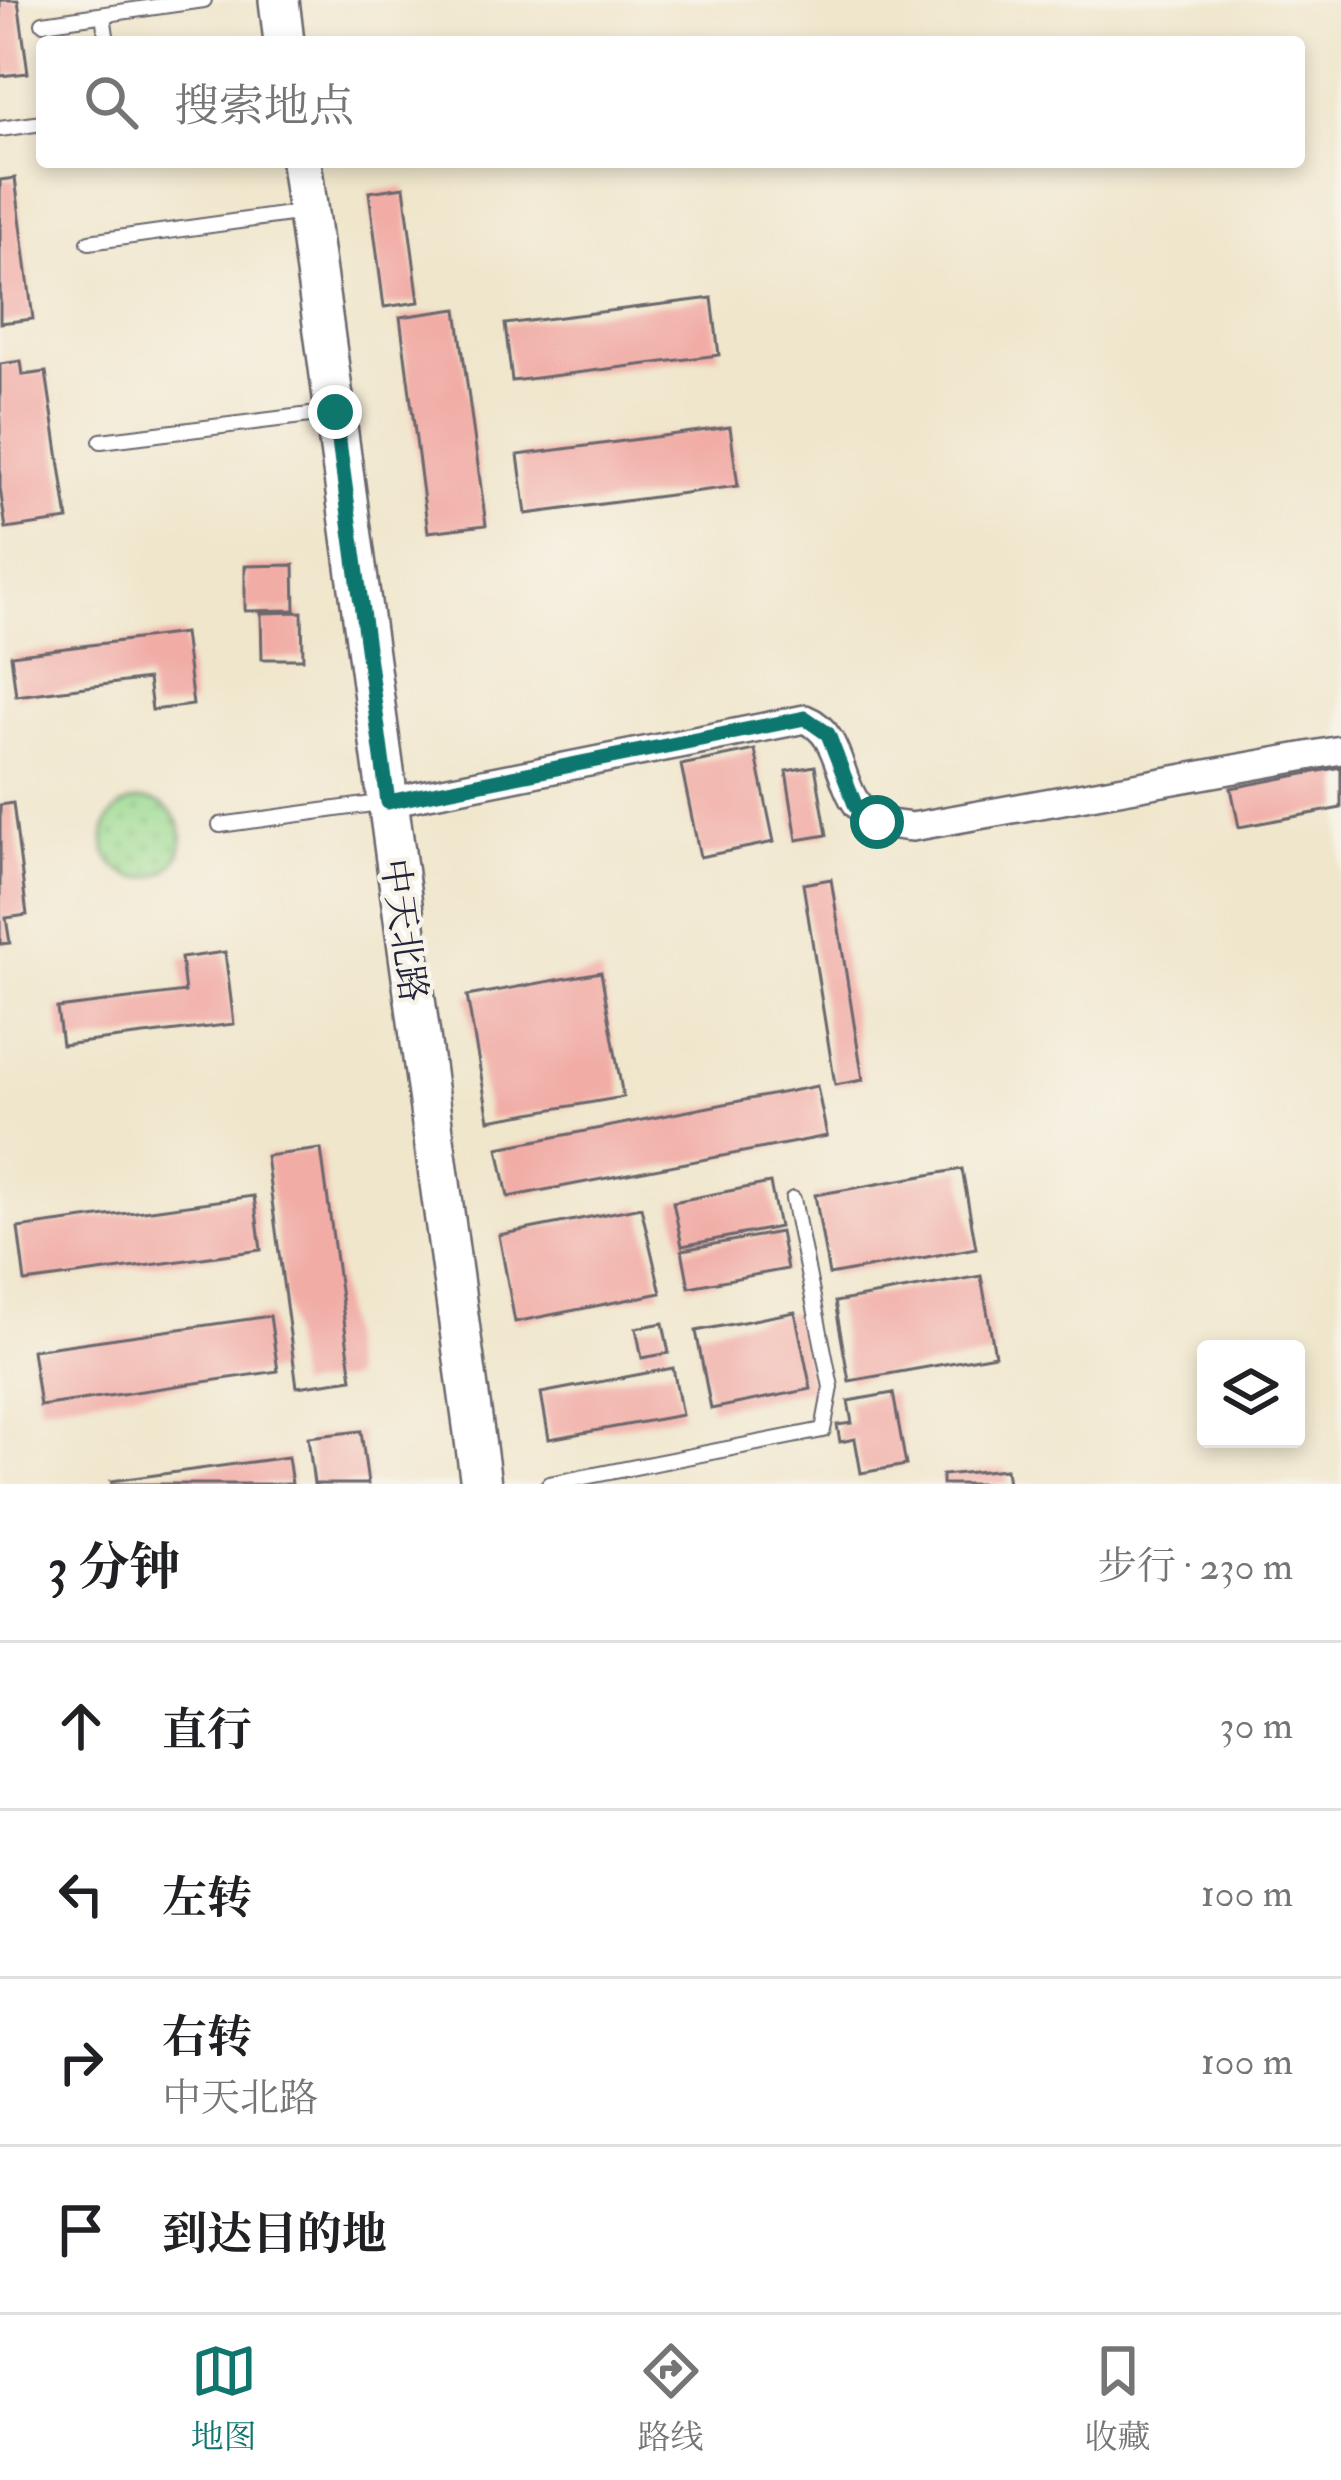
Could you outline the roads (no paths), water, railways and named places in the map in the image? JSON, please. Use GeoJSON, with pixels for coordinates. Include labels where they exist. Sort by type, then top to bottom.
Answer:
{"type":"FeatureCollection","features":[{"type":"Feature","properties":{"kind":"main road"},"geometry":{"type":"LineString","coordinates":[[279,0],[283,36]]}},
{"type":"Feature","properties":{"kind":"main road","name":"中天北路"},"geometry":{"type":"LineString","coordinates":[[302,168],[481,1484]]}},
{"type":"Feature","properties":{"kind":"street"},"geometry":{"type":"LineString","coordinates":[[388,802],[805,718],[828,734],[856,807],[877,822],[912,827],[1341,750]]}},
{"type":"Feature","properties":{"kind":"lane"},"geometry":{"type":"LineString","coordinates":[[43,23],[204,0]]}},
{"type":"Feature","properties":{"kind":"lane"},"geometry":{"type":"LineString","coordinates":[[103,15],[105,36]]}},
{"type":"Feature","properties":{"kind":"lane"},"geometry":{"type":"LineString","coordinates":[[0,129],[36,124]]}},
{"type":"Feature","properties":{"kind":"lane"},"geometry":{"type":"LineString","coordinates":[[89,242],[307,211]]}},
{"type":"Feature","properties":{"kind":"lane"},"geometry":{"type":"LineString","coordinates":[[101,441],[335,412]]}},
{"type":"Feature","properties":{"kind":"lane"},"geometry":{"type":"LineString","coordinates":[[220,825],[388,802]]}},
{"type":"Feature","properties":{"kind":"lane"},"geometry":{"type":"LineString","coordinates":[[549,1484],[823,1430],[831,1387],[794,1198]]}}]}
